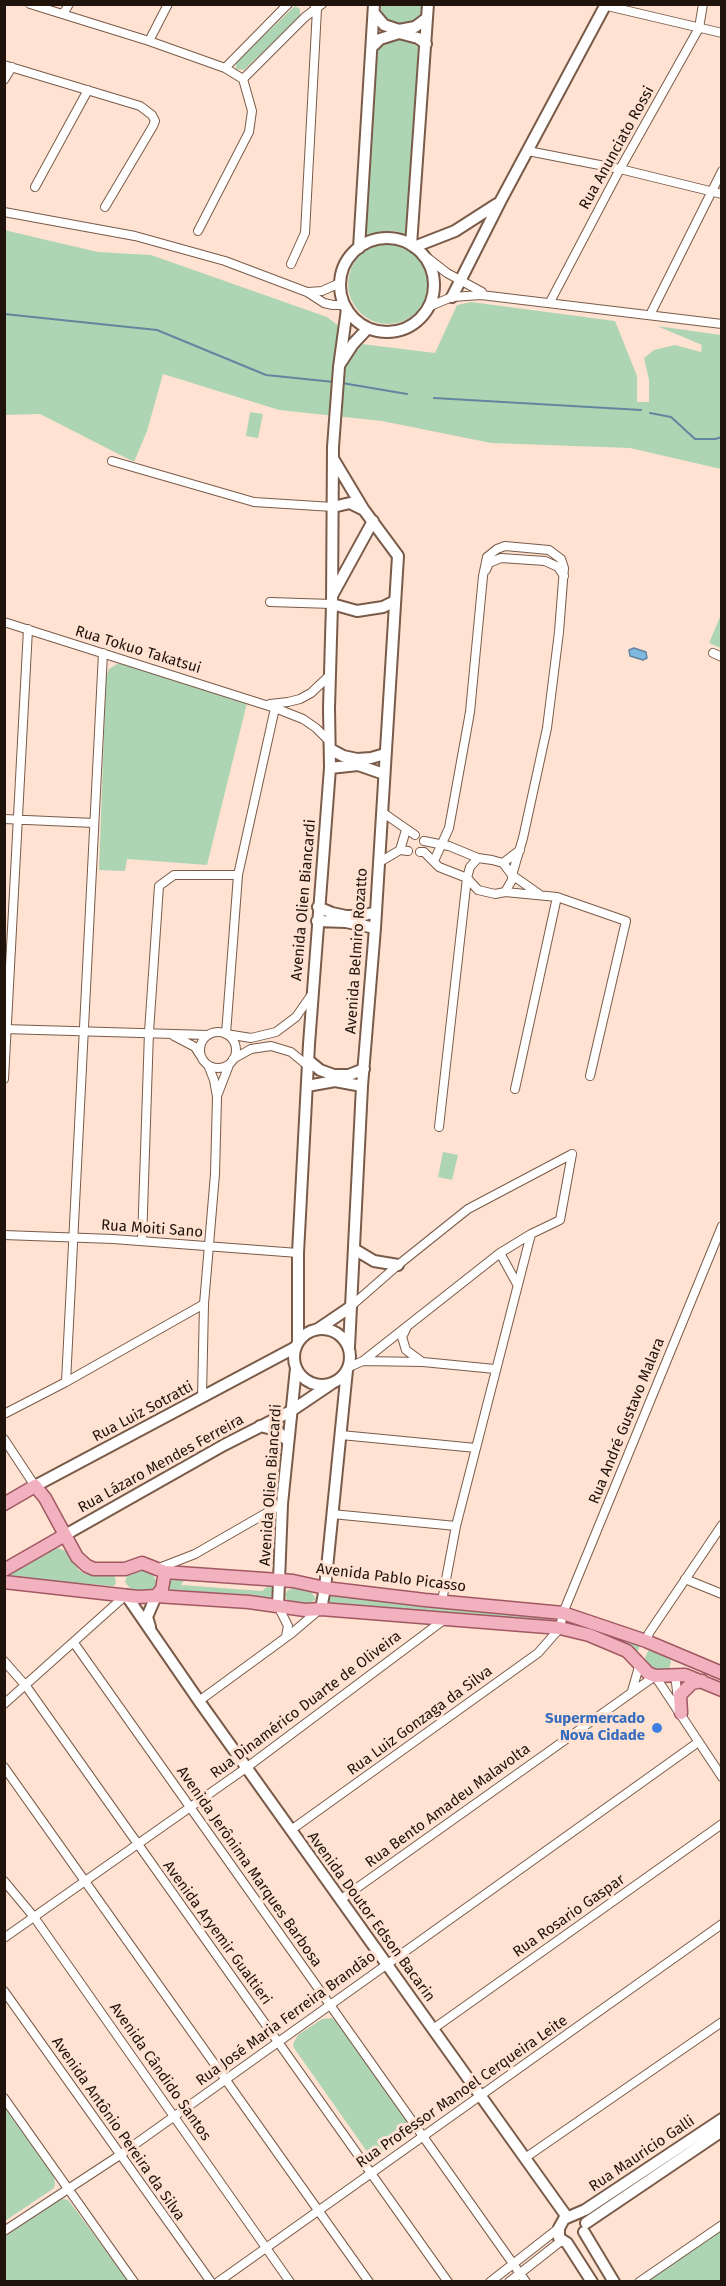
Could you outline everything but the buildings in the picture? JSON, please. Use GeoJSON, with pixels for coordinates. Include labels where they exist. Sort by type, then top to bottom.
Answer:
{"type":"FeatureCollection","features":[{"type":"Feature","properties":{"kind":"main road","name":"Avenida Pablo Picasso"},"geometry":{"type":"LineString","coordinates":[[34,1486],[49,1505],[78,1557],[87,1566],[111,1570],[125,1569],[142,1563],[161,1570],[310,1583],[325,1588],[563,1613],[646,1641],[722,1673]]}},
{"type":"Feature","properties":{"kind":"main road","name":"Rua Luiz Sotratti"},"geometry":{"type":"LineString","coordinates":[[4,1504],[34,1486]]}},
{"type":"Feature","properties":{"kind":"main road","name":"Rua Lázaro Mendes Ferreira"},"geometry":{"type":"LineString","coordinates":[[4,1570],[65,1536]]}},
{"type":"Feature","properties":{"kind":"main road"},"geometry":{"type":"LineString","coordinates":[[125,1569],[123,1587],[126,1595]]}},
{"type":"Feature","properties":{"kind":"main road"},"geometry":{"type":"LineString","coordinates":[[156,1596],[162,1589],[161,1570]]}},
{"type":"Feature","properties":{"kind":"main road"},"geometry":{"type":"LineString","coordinates":[[4,1582],[138,1597],[156,1596],[305,1610],[321,1609],[560,1628],[589,1635],[627,1651],[648,1673],[655,1676],[675,1674],[702,1681],[722,1690]]}},
{"type":"Feature","properties":{"kind":"main road"},"geometry":{"type":"LineString","coordinates":[[640,1663],[646,1641]]}},
{"type":"Feature","properties":{"kind":"main road"},"geometry":{"type":"LineString","coordinates":[[674,1653],[675,1674]]}},
{"type":"Feature","properties":{"kind":"main road"},"geometry":{"type":"LineString","coordinates":[[681,1713],[680,1695],[692,1683],[702,1681]]}},
{"type":"Feature","properties":{"kind":"street"},"geometry":{"type":"LineString","coordinates":[[30,4],[149,41],[225,68],[243,80],[252,111],[249,132],[198,231]]}},
{"type":"Feature","properties":{"kind":"street"},"geometry":{"type":"LineString","coordinates":[[63,14],[69,4]]}},
{"type":"Feature","properties":{"kind":"street"},"geometry":{"type":"LineString","coordinates":[[149,41],[168,4]]}},
{"type":"Feature","properties":{"kind":"street"},"geometry":{"type":"LineString","coordinates":[[225,68],[288,4]]}},
{"type":"Feature","properties":{"kind":"street"},"geometry":{"type":"LineString","coordinates":[[428,4],[415,248],[431,269],[433,278],[428,307]]}},
{"type":"Feature","properties":{"kind":"street","name":"Rua Anunciato Rossi"},"geometry":{"type":"LineString","coordinates":[[550,302],[620,169],[699,28],[703,4]]}},
{"type":"Feature","properties":{"kind":"street"},"geometry":{"type":"LineString","coordinates":[[452,297],[605,5],[722,33]]}},
{"type":"Feature","properties":{"kind":"street"},"geometry":{"type":"LineString","coordinates":[[243,80],[316,6]]}},
{"type":"Feature","properties":{"kind":"street"},"geometry":{"type":"LineString","coordinates":[[291,264],[305,233],[316,6]]}},
{"type":"Feature","properties":{"kind":"street"},"geometry":{"type":"LineString","coordinates":[[374,9],[384,25],[399,30],[415,27],[427,18]]}},
{"type":"Feature","properties":{"kind":"street"},"geometry":{"type":"LineString","coordinates":[[359,248],[374,9]]}},
{"type":"Feature","properties":{"kind":"street"},"geometry":{"type":"LineString","coordinates":[[373,46],[380,39],[399,33],[418,38],[426,44]]}},
{"type":"Feature","properties":{"kind":"street"},"geometry":{"type":"LineString","coordinates":[[4,80],[8,66],[140,106],[152,115],[155,121],[153,126],[105,207]]}},
{"type":"Feature","properties":{"kind":"street"},"geometry":{"type":"LineString","coordinates":[[35,187],[88,90]]}},
{"type":"Feature","properties":{"kind":"street"},"geometry":{"type":"LineString","coordinates":[[528,152],[620,169],[722,194]]}},
{"type":"Feature","properties":{"kind":"street"},"geometry":{"type":"LineString","coordinates":[[650,315],[722,171]]}},
{"type":"Feature","properties":{"kind":"street"},"geometry":{"type":"LineString","coordinates":[[415,248],[455,231],[500,202]]}},
{"type":"Feature","properties":{"kind":"street"},"geometry":{"type":"LineString","coordinates":[[4,212],[81,228],[135,236],[225,261],[307,292],[324,303],[345,307]]}},
{"type":"Feature","properties":{"kind":"street"},"geometry":{"type":"LineString","coordinates":[[495,297],[472,289],[415,248],[398,240],[384,238],[371,241],[359,248],[346,263],[340,283],[345,307],[356,320],[368,328],[391,331],[402,329],[414,322],[428,307],[452,297],[466,295],[550,302],[722,324]]}},
{"type":"Feature","properties":{"kind":"street"},"geometry":{"type":"LineString","coordinates":[[307,292],[322,291],[340,283]]}},
{"type":"Feature","properties":{"kind":"street","name":"Avenida Olien Biancardi"},"geometry":{"type":"LineString","coordinates":[[297,1345],[298,1253],[308,1063],[330,768],[329,676],[333,459],[338,369],[345,307]]}},
{"type":"Feature","properties":{"kind":"street","name":"Avenida Olien Biancardi"},"geometry":{"type":"LineString","coordinates":[[338,369],[353,344],[368,328]]}},
{"type":"Feature","properties":{"kind":"street"},"geometry":{"type":"LineString","coordinates":[[332,599],[373,521],[333,459]]}},
{"type":"Feature","properties":{"kind":"street"},"geometry":{"type":"LineString","coordinates":[[112,461],[254,502],[333,507],[350,503],[364,510]]}},
{"type":"Feature","properties":{"kind":"street","name":"Avenida Belmiro Rozatto"},"geometry":{"type":"LineString","coordinates":[[349,1347],[349,1308],[362,1086],[375,928],[398,556],[373,521]]}},
{"type":"Feature","properties":{"kind":"street"},"geometry":{"type":"LineString","coordinates":[[434,861],[449,828],[470,712],[483,576],[487,557],[505,546],[549,550],[561,559],[564,576],[547,728],[520,850],[511,885],[506,892]]}},
{"type":"Feature","properties":{"kind":"street"},"geometry":{"type":"LineString","coordinates":[[483,576],[489,563],[501,558],[550,562],[558,567],[564,576]]}},
{"type":"Feature","properties":{"kind":"street"},"geometry":{"type":"LineString","coordinates":[[270,602],[332,599],[344,609],[364,611],[394,602]]}},
{"type":"Feature","properties":{"kind":"street","name":"Rua Tokuo Takatsui"},"geometry":{"type":"LineString","coordinates":[[4,622],[262,703],[303,719],[329,745]]}},
{"type":"Feature","properties":{"kind":"street"},"geometry":{"type":"LineString","coordinates":[[4,1079],[28,629]]}},
{"type":"Feature","properties":{"kind":"street"},"geometry":{"type":"LineString","coordinates":[[66,1382],[103,653]]}},
{"type":"Feature","properties":{"kind":"street"},"geometry":{"type":"LineString","coordinates":[[713,653],[722,657]]}},
{"type":"Feature","properties":{"kind":"street","name":"Rua Tokuo Takatsui"},"geometry":{"type":"LineString","coordinates":[[262,703],[300,699],[311,693],[329,676]]}},
{"type":"Feature","properties":{"kind":"street"},"geometry":{"type":"LineString","coordinates":[[217,1097],[236,1048],[226,1034],[238,875],[275,708]]}},
{"type":"Feature","properties":{"kind":"street"},"geometry":{"type":"LineString","coordinates":[[329,745],[343,756],[357,759],[385,754]]}},
{"type":"Feature","properties":{"kind":"street"},"geometry":{"type":"LineString","coordinates":[[330,768],[358,765],[384,774]]}},
{"type":"Feature","properties":{"kind":"street"},"geometry":{"type":"LineString","coordinates":[[382,812],[415,835]]}},
{"type":"Feature","properties":{"kind":"street"},"geometry":{"type":"LineString","coordinates":[[4,819],[94,823]]}},
{"type":"Feature","properties":{"kind":"street"},"geometry":{"type":"LineString","coordinates":[[378,863],[404,851],[406,830]]}},
{"type":"Feature","properties":{"kind":"street"},"geometry":{"type":"LineString","coordinates":[[424,841],[441,844],[478,858],[503,863],[512,875],[539,894]]}},
{"type":"Feature","properties":{"kind":"street"},"geometry":{"type":"LineString","coordinates":[[503,863],[520,850]]}},
{"type":"Feature","properties":{"kind":"street"},"geometry":{"type":"LineString","coordinates":[[420,852],[424,852],[445,870],[467,878],[478,890],[495,894],[506,892],[557,897],[626,921],[590,1076]]}},
{"type":"Feature","properties":{"kind":"street"},"geometry":{"type":"LineString","coordinates":[[440,1127],[467,878],[470,867],[478,858]]}},
{"type":"Feature","properties":{"kind":"street"},"geometry":{"type":"LineString","coordinates":[[142,1241],[149,1032],[159,886],[174,875],[238,875]]}},
{"type":"Feature","properties":{"kind":"street"},"geometry":{"type":"LineString","coordinates":[[463,908],[478,890]]}},
{"type":"Feature","properties":{"kind":"street"},"geometry":{"type":"LineString","coordinates":[[516,1089],[557,897]]}},
{"type":"Feature","properties":{"kind":"street"},"geometry":{"type":"LineString","coordinates":[[318,908],[346,916],[361,916],[376,912]]}},
{"type":"Feature","properties":{"kind":"street"},"geometry":{"type":"LineString","coordinates":[[317,921],[346,921],[375,928]]}},
{"type":"Feature","properties":{"kind":"street"},"geometry":{"type":"LineString","coordinates":[[6,1029],[208,1035],[214,1033],[251,1038],[276,1032],[296,1017],[312,994]]}},
{"type":"Feature","properties":{"kind":"street"},"geometry":{"type":"LineString","coordinates":[[164,1033],[195,1047],[208,1065],[217,1097],[215,1173],[207,1246],[204,1304],[202,1397]]}},
{"type":"Feature","properties":{"kind":"street"},"geometry":{"type":"LineString","coordinates":[[201,1056],[201,1044],[208,1035]]}},
{"type":"Feature","properties":{"kind":"street"},"geometry":{"type":"LineString","coordinates":[[208,1065],[219,1068],[251,1049],[272,1046],[291,1052],[320,1070],[334,1075],[349,1075],[364,1070]]}},
{"type":"Feature","properties":{"kind":"street"},"geometry":{"type":"LineString","coordinates":[[307,1086],[335,1081],[362,1086]]}},
{"type":"Feature","properties":{"kind":"street"},"geometry":{"type":"LineString","coordinates":[[572,1154],[560,1220],[500,1253],[331,1384],[317,1385],[304,1379],[296,1368],[294,1357],[297,1345],[307,1334],[349,1308],[398,1265],[468,1209],[572,1154]]}},
{"type":"Feature","properties":{"kind":"street","name":"Rua André Gustavo Malara"},"geometry":{"type":"LineString","coordinates":[[560,1628],[563,1613],[722,1226]]}},
{"type":"Feature","properties":{"kind":"street"},"geometry":{"type":"LineString","coordinates":[[442,1601],[456,1526],[531,1234]]}},
{"type":"Feature","properties":{"kind":"street","name":"Rua Moiti Sano"},"geometry":{"type":"LineString","coordinates":[[4,1235],[142,1241],[298,1253]]}},
{"type":"Feature","properties":{"kind":"street"},"geometry":{"type":"LineString","coordinates":[[354,1249],[374,1261],[398,1265]]}},
{"type":"Feature","properties":{"kind":"street"},"geometry":{"type":"LineString","coordinates":[[500,1253],[517,1284]]}},
{"type":"Feature","properties":{"kind":"street"},"geometry":{"type":"LineString","coordinates":[[4,1414],[66,1382],[204,1304]]}},
{"type":"Feature","properties":{"kind":"street"},"geometry":{"type":"LineString","coordinates":[[407,1326],[402,1337],[406,1350],[423,1362]]}},
{"type":"Feature","properties":{"kind":"street"},"geometry":{"type":"LineString","coordinates":[[199,1701],[321,1609],[350,1361],[349,1347],[342,1337],[331,1330],[318,1329]]}},
{"type":"Feature","properties":{"kind":"street","name":"Rua Luiz Sotratti"},"geometry":{"type":"LineString","coordinates":[[34,1486],[297,1345]]}},
{"type":"Feature","properties":{"kind":"street"},"geometry":{"type":"LineString","coordinates":[[363,1361],[423,1362],[495,1369]]}},
{"type":"Feature","properties":{"kind":"street","name":"Avenida Olien Biancardi"},"geometry":{"type":"LineString","coordinates":[[278,1606],[282,1504],[296,1368]]}},
{"type":"Feature","properties":{"kind":"street","name":"Rua Lázaro Mendes Ferreira"},"geometry":{"type":"LineString","coordinates":[[65,1536],[260,1426],[291,1411],[331,1384]]}},
{"type":"Feature","properties":{"kind":"street"},"geometry":{"type":"LineString","coordinates":[[260,1426],[276,1430],[288,1441]]}},
{"type":"Feature","properties":{"kind":"street"},"geometry":{"type":"LineString","coordinates":[[341,1435],[476,1448]]}},
{"type":"Feature","properties":{"kind":"street"},"geometry":{"type":"LineString","coordinates":[[4,1439],[34,1486]]}},
{"type":"Feature","properties":{"kind":"street"},"geometry":{"type":"LineString","coordinates":[[161,1570],[195,1554],[282,1504]]}},
{"type":"Feature","properties":{"kind":"street"},"geometry":{"type":"LineString","coordinates":[[332,1514],[456,1526]]}},
{"type":"Feature","properties":{"kind":"street"},"geometry":{"type":"LineString","coordinates":[[646,1641],[649,1633],[722,1525]]}},
{"type":"Feature","properties":{"kind":"street"},"geometry":{"type":"LineString","coordinates":[[686,1579],[722,1594]]}},
{"type":"Feature","properties":{"kind":"street"},"geometry":{"type":"LineString","coordinates":[[4,1704],[126,1595]]}},
{"type":"Feature","properties":{"kind":"street","name":"Avenida Doutor Edson Bacarin"},"geometry":{"type":"LineString","coordinates":[[126,1595],[246,1768],[525,2158],[585,2228]]}},
{"type":"Feature","properties":{"kind":"street"},"geometry":{"type":"LineString","coordinates":[[152,1633],[147,1617],[156,1596]]}},
{"type":"Feature","properties":{"kind":"street"},"geometry":{"type":"LineString","coordinates":[[278,1606],[288,1626],[286,1636]]}},
{"type":"Feature","properties":{"kind":"street","name":"Rua Dinamérico Duarte de Oliveira"},"geometry":{"type":"LineString","coordinates":[[4,1938],[246,1768],[446,1618]]}},
{"type":"Feature","properties":{"kind":"street","name":"Rua Luiz Gonzaga da Silva"},"geometry":{"type":"LineString","coordinates":[[291,1830],[538,1653],[560,1628]]}},
{"type":"Feature","properties":{"kind":"street","name":"Avenida Jerônima Marques Barbosa"},"geometry":{"type":"LineString","coordinates":[[74,1643],[526,2282]]}},
{"type":"Feature","properties":{"kind":"street","name":"Avenida Aryemir Gualtieri"},"geometry":{"type":"LineString","coordinates":[[4,1661],[26,1686],[448,2282]]}},
{"type":"Feature","properties":{"kind":"street"},"geometry":{"type":"LineString","coordinates":[[631,1692],[640,1663]]}},
{"type":"Feature","properties":{"kind":"street"},"geometry":{"type":"LineString","coordinates":[[675,1674],[676,1694],[681,1713]]}},
{"type":"Feature","properties":{"kind":"street"},"geometry":{"type":"LineString","coordinates":[[655,1676],[722,1777]]}},
{"type":"Feature","properties":{"kind":"street","name":"Rua Bento Amadeu Malavolta"},"geometry":{"type":"LineString","coordinates":[[340,1900],[655,1676]]}},
{"type":"Feature","properties":{"kind":"street","name":"Rua José Maria Ferreira Brandão"},"geometry":{"type":"LineString","coordinates":[[4,2231],[120,2155],[698,1743]]}},
{"type":"Feature","properties":{"kind":"street"},"geometry":{"type":"LineString","coordinates":[[4,1767],[227,2078],[369,2282]]}},
{"type":"Feature","properties":{"kind":"street","name":"Rua Rosario Gaspar"},"geometry":{"type":"LineString","coordinates":[[433,2029],[722,1824]]}},
{"type":"Feature","properties":{"kind":"street","name":"Avenida Cândido Santos"},"geometry":{"type":"LineString","coordinates":[[4,1881],[34,1917],[290,2282]]}},
{"type":"Feature","properties":{"kind":"street","name":"Rua Professor Manoel Cerqueira Leite"},"geometry":{"type":"LineString","coordinates":[[218,2282],[722,1924]]}},
{"type":"Feature","properties":{"kind":"street","name":"Avenida Antônio Pereira da Silva"},"geometry":{"type":"LineString","coordinates":[[4,1991],[211,2282]]}},
{"type":"Feature","properties":{"kind":"street"},"geometry":{"type":"LineString","coordinates":[[525,2158],[722,2022]]}},
{"type":"Feature","properties":{"kind":"street"},"geometry":{"type":"LineString","coordinates":[[4,2098],[134,2282]]}},
{"type":"Feature","properties":{"kind":"street","name":"Rua Mauricio Galli"},"geometry":{"type":"LineString","coordinates":[[558,2228],[722,2119]]}},
{"type":"Feature","properties":{"kind":"street","name":"Rua Mauricio Galli"},"geometry":{"type":"LineString","coordinates":[[564,2242],[578,2238],[585,2228],[722,2131]]}},
{"type":"Feature","properties":{"kind":"street"},"geometry":{"type":"LineString","coordinates":[[639,2282],[722,2225]]}},
{"type":"Feature","properties":{"kind":"street"},"geometry":{"type":"LineString","coordinates":[[490,2282],[558,2228]]}},
{"type":"Feature","properties":{"kind":"street"},"geometry":{"type":"LineString","coordinates":[[558,2228],[558,2234],[592,2282]]}},
{"type":"Feature","properties":{"kind":"street"},"geometry":{"type":"LineString","coordinates":[[585,2228],[614,2282]]}},
{"type":"Feature","properties":{"kind":"street"},"geometry":{"type":"LineString","coordinates":[[509,2282],[564,2242]]}},
{"type":"Feature","properties":{"kind":"green space"},"geometry":{"type":"Polygon","coordinates":[[[381,5],[425,5],[424,14],[412,25],[390,23],[381,14],[381,5]]]}},
{"type":"Feature","properties":{"kind":"green space"},"geometry":{"type":"Polygon","coordinates":[[[295,6],[300,9],[300,17],[244,70],[236,69],[236,62],[295,6]]]}},
{"type":"Feature","properties":{"kind":"green space"},"geometry":{"type":"Polygon","coordinates":[[[388,38],[409,40],[418,47],[420,52],[409,236],[395,231],[366,235],[376,50],[388,38]]]}},
{"type":"Feature","properties":{"kind":"green space"},"geometry":{"type":"Polygon","coordinates":[[[4,230],[98,252],[151,255],[327,317],[362,344],[435,353],[457,305],[471,302],[615,321],[637,376],[637,402],[649,402],[649,380],[644,358],[654,350],[675,345],[701,352],[702,345],[657,326],[721,335],[721,469],[630,448],[491,443],[382,421],[279,410],[163,374],[147,431],[134,462],[40,414],[5,415],[4,230]]]}},
{"type":"Feature","properties":{"kind":"green space"},"geometry":{"type":"Polygon","coordinates":[[[380,244],[396,244],[417,255],[428,276],[428,292],[417,313],[396,324],[380,324],[366,318],[354,306],[348,292],[348,276],[354,262],[366,250],[380,244]]]}},
{"type":"Feature","properties":{"kind":"green space"},"geometry":{"type":"Polygon","coordinates":[[[250,412],[263,414],[258,438],[246,436],[250,412]]]}},
{"type":"Feature","properties":{"kind":"green space"},"geometry":{"type":"Polygon","coordinates":[[[721,618],[721,648],[709,643],[721,618]]]}},
{"type":"Feature","properties":{"kind":"green space"},"geometry":{"type":"Polygon","coordinates":[[[117,664],[124,664],[247,703],[207,865],[127,859],[125,871],[99,870],[106,677],[109,669],[117,664]]]}},
{"type":"Feature","properties":{"kind":"green space"},"geometry":{"type":"Polygon","coordinates":[[[443,1152],[458,1155],[452,1180],[438,1177],[443,1152]]]}},
{"type":"Feature","properties":{"kind":"green space"},"geometry":{"type":"Polygon","coordinates":[[[58,1548],[66,1551],[79,1570],[85,1574],[115,1576],[116,1584],[113,1586],[6,1577],[6,1574],[58,1548]]]}},
{"type":"Feature","properties":{"kind":"green space"},"geometry":{"type":"Polygon","coordinates":[[[136,1568],[151,1571],[158,1584],[155,1589],[149,1593],[135,1593],[129,1587],[125,1582],[127,1575],[136,1568]]]}},
{"type":"Feature","properties":{"kind":"green space"},"geometry":{"type":"Polygon","coordinates":[[[169,1577],[185,1579],[181,1585],[262,1591],[269,1585],[272,1588],[271,1600],[168,1591],[169,1577]]]}},
{"type":"Feature","properties":{"kind":"green space"},"geometry":{"type":"Polygon","coordinates":[[[297,1586],[310,1590],[316,1599],[308,1605],[288,1602],[285,1595],[287,1591],[297,1586]]]}},
{"type":"Feature","properties":{"kind":"green space"},"geometry":{"type":"Polygon","coordinates":[[[326,1593],[553,1617],[550,1621],[324,1604],[326,1593]]]}},
{"type":"Feature","properties":{"kind":"green space"},"geometry":{"type":"Polygon","coordinates":[[[584,1625],[640,1645],[637,1653],[582,1628],[584,1625]]]}},
{"type":"Feature","properties":{"kind":"green space"},"geometry":{"type":"Polygon","coordinates":[[[651,1650],[666,1655],[670,1659],[669,1669],[660,1671],[650,1667],[645,1658],[651,1650]]]}},
{"type":"Feature","properties":{"kind":"green space"},"geometry":{"type":"Polygon","coordinates":[[[332,2018],[410,2123],[409,2132],[379,2155],[368,2153],[294,2048],[293,2044],[298,2035],[322,2019],[332,2018]]]}},
{"type":"Feature","properties":{"kind":"green space"},"geometry":{"type":"Polygon","coordinates":[[[5,2107],[54,2177],[55,2183],[54,2188],[5,2221],[5,2107]]]}},
{"type":"Feature","properties":{"kind":"green space"},"geometry":{"type":"Polygon","coordinates":[[[63,2199],[68,2200],[128,2281],[5,2281],[5,2236],[63,2199]]]}},
{"type":"Feature","properties":{"kind":"green space"},"geometry":{"type":"Polygon","coordinates":[[[721,2227],[721,2281],[642,2282],[721,2227]]]}},
{"type":"Feature","properties":{"kind":"water"},"geometry":{"type":"Polygon","coordinates":[[[634,648],[646,652],[647,658],[643,660],[630,656],[629,650],[634,648]]]}},
{"type":"Feature","properties":{"kind":"waterway"},"geometry":{"type":"LineString","coordinates":[[4,314],[157,330],[266,375],[334,382]]}},
{"type":"Feature","properties":{"kind":"waterway"},"geometry":{"type":"LineString","coordinates":[[342,383],[407,394]]}},
{"type":"Feature","properties":{"kind":"waterway"},"geometry":{"type":"LineString","coordinates":[[434,398],[641,410]]}},
{"type":"Feature","properties":{"kind":"waterway"},"geometry":{"type":"LineString","coordinates":[[650,413],[671,417],[695,439],[722,437]]}},
{"type":"Feature","properties":{"kind":"place","name":"Supermercado Nova Cidade"},"geometry":{"type":"Point","coordinates":[657,1728]}}]}
